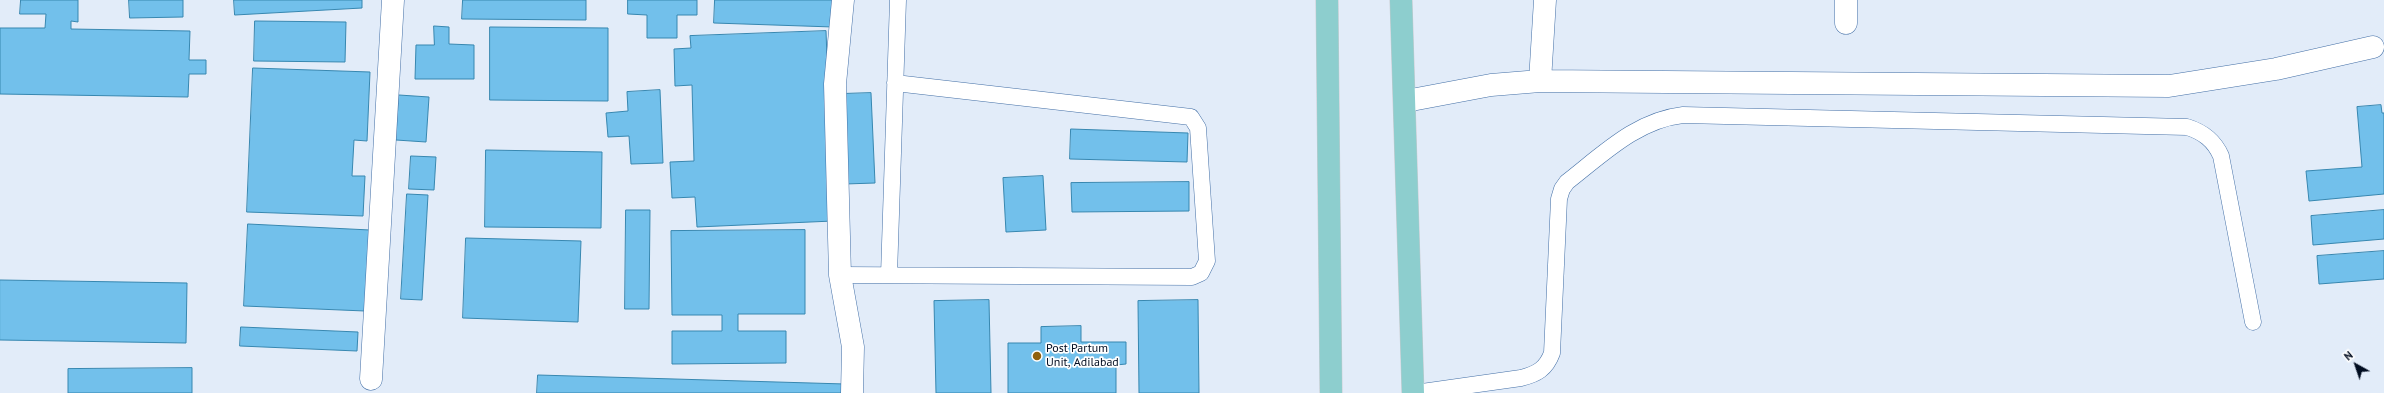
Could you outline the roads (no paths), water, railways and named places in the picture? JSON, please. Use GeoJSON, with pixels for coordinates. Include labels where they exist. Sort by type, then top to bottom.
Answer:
{"type":"FeatureCollection","features":[{"type":"Feature","properties":{"kind":"main road"},"geometry":{"type":"LineString","coordinates":[[1327,0],[1332,393]]}},
{"type":"Feature","properties":{"kind":"main road"},"geometry":{"type":"LineString","coordinates":[[1401,0],[1406,101],[1414,393]]}},
{"type":"Feature","properties":{"kind":"street"},"geometry":{"type":"LineString","coordinates":[[371,379],[393,0]]}},
{"type":"Feature","properties":{"kind":"street"},"geometry":{"type":"LineString","coordinates":[[843,0],[835,84],[840,275],[853,347],[852,393]]}},
{"type":"Feature","properties":{"kind":"street"},"geometry":{"type":"LineString","coordinates":[[1540,81],[1545,0]]}},
{"type":"Feature","properties":{"kind":"street"},"geometry":{"type":"LineString","coordinates":[[1846,0],[1846,23]]}},
{"type":"Feature","properties":{"kind":"street"},"geometry":{"type":"LineString","coordinates":[[1406,101],[1491,85],[1540,81],[2170,86],[2276,69],[2373,47]]}},
{"type":"Feature","properties":{"kind":"lane"},"geometry":{"type":"LineString","coordinates":[[889,275],[898,0]]}},
{"type":"Feature","properties":{"kind":"lane"},"geometry":{"type":"LineString","coordinates":[[840,275],[1192,277],[1202,272],[1207,261],[1198,128],[1190,117],[895,83]]}},
{"type":"Feature","properties":{"kind":"lane"},"geometry":{"type":"LineString","coordinates":[[1414,393],[1521,378],[1535,374],[1548,365],[1552,353],[1559,199],[1562,189],[1567,182],[1637,129],[1670,117],[1683,116],[2187,127],[2198,131],[2217,146],[2221,156],[2253,322]]}},
{"type":"Feature","properties":{"kind":"place","name":"Post Partum Unit, Adilabad"},"geometry":{"type":"Point","coordinates":[1037,356]}}]}
